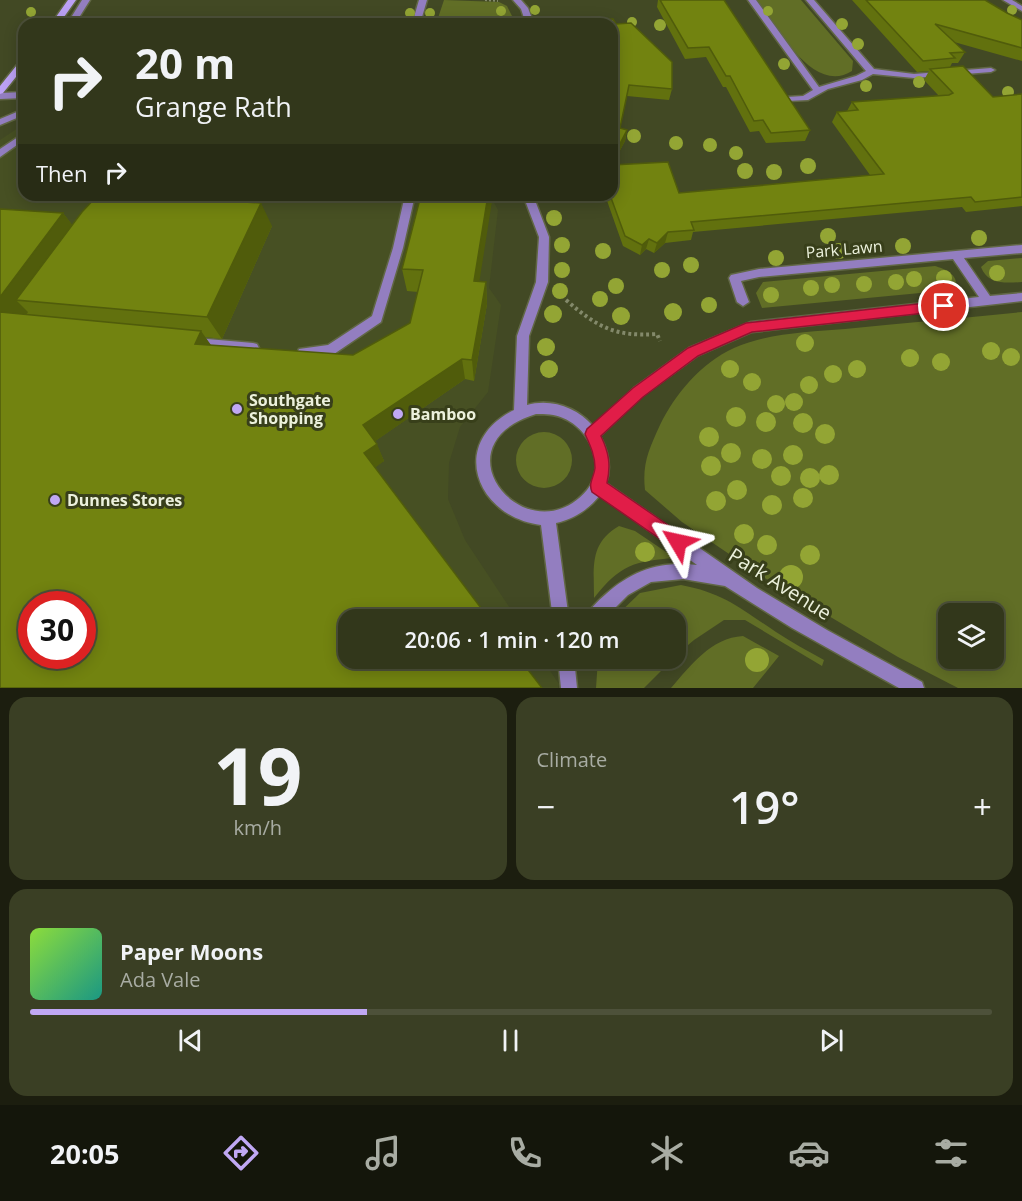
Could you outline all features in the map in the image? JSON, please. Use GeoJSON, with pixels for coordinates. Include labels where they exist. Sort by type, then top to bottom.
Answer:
{"type":"FeatureCollection","features":[{"type":"Feature","properties":{"kind":"main road"},"geometry":{"type":"LineString","coordinates":[[59,18],[72,0]]}},
{"type":"Feature","properties":{"kind":"main road"},"geometry":{"type":"LineString","coordinates":[[0,94],[18,70]]}},
{"type":"Feature","properties":{"kind":"street"},"geometry":{"type":"LineString","coordinates":[[75,18],[86,0]]}},
{"type":"Feature","properties":{"kind":"street"},"geometry":{"type":"LineString","coordinates":[[418,18],[423,0]]}},
{"type":"Feature","properties":{"kind":"street"},"geometry":{"type":"LineString","coordinates":[[517,0],[524,8],[528,18]]}},
{"type":"Feature","properties":{"kind":"street"},"geometry":{"type":"LineString","coordinates":[[752,0],[818,90]]}},
{"type":"Feature","properties":{"kind":"street"},"geometry":{"type":"LineString","coordinates":[[810,0],[871,71],[914,76],[991,70]]}},
{"type":"Feature","properties":{"kind":"street"},"geometry":{"type":"LineString","coordinates":[[1007,0],[1022,9]]}},
{"type":"Feature","properties":{"kind":"street"},"geometry":{"type":"LineString","coordinates":[[790,99],[805,98],[829,84],[865,77],[871,71]]}},
{"type":"Feature","properties":{"kind":"street"},"geometry":{"type":"LineString","coordinates":[[0,94],[18,95]]}},
{"type":"Feature","properties":{"kind":"street"},"geometry":{"type":"LineString","coordinates":[[0,122],[18,114]]}},
{"type":"Feature","properties":{"kind":"street"},"geometry":{"type":"LineString","coordinates":[[0,154],[18,140]]}},
{"type":"Feature","properties":{"kind":"street"},"geometry":{"type":"LineString","coordinates":[[288,352],[317,353],[330,350],[376,319],[398,248],[409,201]]}},
{"type":"Feature","properties":{"kind":"street"},"geometry":{"type":"LineString","coordinates":[[520,411],[523,336],[542,282],[543,237],[530,201]]}},
{"type":"Feature","properties":{"kind":"street","name":"Park Lawn"},"geometry":{"type":"LineString","coordinates":[[743,302],[735,278],[759,273],[1022,249]]}},
{"type":"Feature","properties":{"kind":"street"},"geometry":{"type":"LineString","coordinates":[[956,255],[988,302]]}},
{"type":"Feature","properties":{"kind":"street"},"geometry":{"type":"LineString","coordinates":[[593,434],[638,392],[686,356],[737,331],[767,323],[1022,297]]}},
{"type":"Feature","properties":{"kind":"street"},"geometry":{"type":"LineString","coordinates":[[189,342],[266,350]]}},
{"type":"Feature","properties":{"kind":"street"},"geometry":{"type":"LineString","coordinates":[[536,408],[568,413],[582,422],[593,434],[600,450],[603,468],[598,486],[576,511],[548,519],[520,514],[503,503],[490,487],[484,469],[485,450],[492,434],[504,420],[520,411],[536,408]]}},
{"type":"Feature","properties":{"kind":"street","name":"Park Avenue"},"geometry":{"type":"LineString","coordinates":[[598,486],[729,578],[817,633],[916,688]]}},
{"type":"Feature","properties":{"kind":"street"},"geometry":{"type":"LineString","coordinates":[[548,519],[560,609]]}},
{"type":"Feature","properties":{"kind":"street"},"geometry":{"type":"LineString","coordinates":[[601,609],[628,584],[653,572],[688,570],[729,578]]}},
{"type":"Feature","properties":{"kind":"street"},"geometry":{"type":"LineString","coordinates":[[567,669],[569,688]]}},
{"type":"Feature","properties":{"kind":"path"},"geometry":{"type":"LineString","coordinates":[[566,300],[587,320],[602,328],[623,335],[657,334],[660,342]]}},
{"type":"Feature","properties":{"kind":"shaded area"},"geometry":{"type":"Polygon","coordinates":[[[444,0],[499,2],[507,6],[513,18],[438,18],[444,0]]]}},
{"type":"Feature","properties":{"kind":"shaded area"},"geometry":{"type":"Polygon","coordinates":[[[757,0],[801,0],[853,61],[852,71],[838,76],[823,74],[810,66],[785,40],[757,0]]]}},
{"type":"Feature","properties":{"kind":"shaded area","name":"Southgate Shopping"},"geometry":{"type":"Polygon","coordinates":[[[18,128],[18,201],[493,201],[498,210],[489,288],[501,305],[488,392],[460,427],[449,463],[448,499],[465,540],[510,609],[338,609],[338,669],[549,669],[559,684],[558,688],[0,688],[0,140],[18,128]]]}},
{"type":"Feature","properties":{"kind":"shaded area"},"geometry":{"type":"Polygon","coordinates":[[[1022,258],[1022,282],[998,282],[988,277],[981,267],[988,261],[1022,258]]]}},
{"type":"Feature","properties":{"kind":"shaded area"},"geometry":{"type":"Polygon","coordinates":[[[935,266],[953,275],[956,287],[952,290],[762,308],[756,293],[763,282],[935,266]]]}},
{"type":"Feature","properties":{"kind":"shaded area"},"geometry":{"type":"Polygon","coordinates":[[[1022,312],[1022,688],[958,688],[898,657],[763,577],[682,522],[645,490],[645,472],[650,449],[666,413],[690,380],[722,354],[734,348],[761,339],[789,334],[1022,312]]]}},
{"type":"Feature","properties":{"kind":"shaded area"},"geometry":{"type":"Polygon","coordinates":[[[538,432],[550,432],[560,436],[568,444],[572,460],[568,476],[560,484],[550,488],[538,488],[528,484],[520,476],[516,466],[516,454],[520,444],[528,436],[538,432]]]}},
{"type":"Feature","properties":{"kind":"shaded area"},"geometry":{"type":"Polygon","coordinates":[[[619,526],[635,531],[675,558],[638,563],[629,567],[612,578],[594,598],[594,567],[598,548],[602,540],[619,526]]]}},
{"type":"Feature","properties":{"kind":"shaded area"},"geometry":{"type":"Polygon","coordinates":[[[681,585],[709,592],[732,603],[824,660],[822,666],[745,620],[724,620],[686,647],[686,609],[623,609],[640,593],[681,585]]]}},
{"type":"Feature","properties":{"kind":"shaded area"},"geometry":{"type":"Polygon","coordinates":[[[743,636],[779,656],[753,688],[671,688],[711,647],[743,636]]]}},
{"type":"Feature","properties":{"kind":"shaded area"},"geometry":{"type":"Polygon","coordinates":[[[597,669],[663,669],[644,688],[596,688],[597,669]]]}},
{"type":"Feature","properties":{"kind":"building"},"geometry":{"type":"Polygon","coordinates":[[[660,0],[724,0],[810,130],[771,133],[763,120],[754,121],[730,76],[726,76],[709,47],[688,48],[660,0]]]}},
{"type":"Feature","properties":{"kind":"building"},"geometry":{"type":"Polygon","coordinates":[[[866,0],[985,0],[1022,20],[1022,48],[935,24],[965,52],[950,53],[955,58],[923,61],[866,0]]]}},
{"type":"Feature","properties":{"kind":"building"},"geometry":{"type":"Polygon","coordinates":[[[631,23],[672,62],[672,89],[629,85],[620,128],[627,130],[618,147],[618,24],[631,23]]]}},
{"type":"Feature","properties":{"kind":"building"},"geometry":{"type":"Polygon","coordinates":[[[963,66],[993,97],[1022,94],[1022,197],[975,202],[971,197],[691,222],[694,230],[668,232],[657,243],[649,239],[642,245],[625,236],[612,201],[618,201],[618,165],[668,162],[679,193],[884,174],[837,112],[858,110],[852,102],[953,93],[930,69],[963,66]]]}},
{"type":"Feature","properties":{"kind":"building"},"geometry":{"type":"Polygon","coordinates":[[[92,201],[261,203],[207,317],[16,300],[92,201]]]}},
{"type":"Feature","properties":{"kind":"building","name":"Southgate Shopping"},"geometry":{"type":"Polygon","coordinates":[[[419,201],[487,201],[474,281],[486,282],[472,360],[462,359],[363,425],[377,444],[364,453],[482,609],[338,609],[338,669],[527,669],[542,688],[0,688],[0,312],[201,331],[195,344],[353,355],[410,323],[423,270],[402,269],[419,201]]]}},
{"type":"Feature","properties":{"kind":"building"},"geometry":{"type":"Polygon","coordinates":[[[0,209],[63,213],[0,297],[0,209]]]}},
{"type":"Feature","properties":{"kind":"place","name":"Southgate Shopping"},"geometry":{"type":"Point","coordinates":[237,409]}},
{"type":"Feature","properties":{"kind":"place","name":"Bamboo"},"geometry":{"type":"Point","coordinates":[398,414]}},
{"type":"Feature","properties":{"kind":"place","name":"Dunnes Stores"},"geometry":{"type":"Point","coordinates":[55,500]}},
{"type":"Feature","properties":{"kind":"route"},"geometry":{"type":"LineString","coordinates":[[678,542],[598,486],[603,468],[600,450],[593,434],[638,392],[693,352],[709,343],[751,327],[767,323],[944,306]]}}]}
